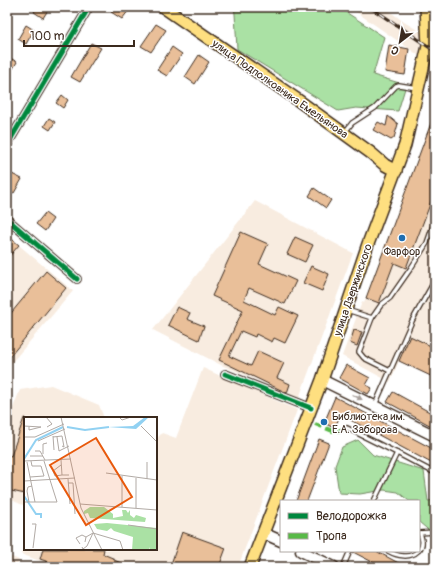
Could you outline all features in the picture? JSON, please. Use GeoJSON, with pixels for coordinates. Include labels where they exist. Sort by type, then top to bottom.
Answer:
{"type":"FeatureCollection","features":[{"type":"Feature","properties":{"kind":"main road","name":"улица Подполковника Емельянова"},"geometry":{"type":"LineString","coordinates":[[163,7],[295,98],[371,153],[385,165],[396,170]]}},
{"type":"Feature","properties":{"kind":"main road","name":"улица Дзержинского"},"geometry":{"type":"LineString","coordinates":[[250,567],[322,380],[405,145],[428,46],[429,9]]}},
{"type":"Feature","properties":{"kind":"main road"},"geometry":{"type":"LineString","coordinates":[[322,380],[435,436]]}},
{"type":"Feature","properties":{"kind":"main road"},"geometry":{"type":"LineString","coordinates":[[263,533],[280,541]]}},
{"type":"Feature","properties":{"kind":"main road"},"geometry":{"type":"LineString","coordinates":[[303,552],[330,566]]}},
{"type":"Feature","properties":{"kind":"street"},"geometry":{"type":"LineString","coordinates":[[7,146],[89,7]]}},
{"type":"Feature","properties":{"kind":"street"},"geometry":{"type":"LineString","coordinates":[[7,219],[78,279]]}},
{"type":"Feature","properties":{"kind":"street"},"geometry":{"type":"LineString","coordinates":[[225,374],[311,408]]}},
{"type":"Feature","properties":{"kind":"lane"},"geometry":{"type":"LineString","coordinates":[[344,134],[352,123],[375,108],[398,84],[418,88]]}},
{"type":"Feature","properties":{"kind":"lane"},"geometry":{"type":"LineString","coordinates":[[390,371],[364,358],[359,352],[372,318],[381,305],[390,298],[412,268],[427,243],[435,220]]}},
{"type":"Feature","properties":{"kind":"lane"},"geometry":{"type":"LineString","coordinates":[[374,406],[412,321],[435,280]]}},
{"type":"Feature","properties":{"kind":"lane"},"geometry":{"type":"LineString","coordinates":[[346,310],[372,318]]}},
{"type":"Feature","properties":{"kind":"lane"},"geometry":{"type":"LineString","coordinates":[[347,428],[435,473]]}},
{"type":"Feature","properties":{"kind":"lane"},"geometry":{"type":"LineString","coordinates":[[374,500],[397,453]]}},
{"type":"Feature","properties":{"kind":"lane"},"geometry":{"type":"LineString","coordinates":[[420,533],[435,532]]}},
{"type":"Feature","properties":{"kind":"lane"},"geometry":{"type":"LineString","coordinates":[[420,535],[422,540],[420,549]]}},
{"type":"Feature","properties":{"kind":"lane"},"geometry":{"type":"LineString","coordinates":[[343,567],[350,552]]}},
{"type":"Feature","properties":{"kind":"lane"},"geometry":{"type":"LineString","coordinates":[[391,552],[409,556],[417,552]]}},
{"type":"Feature","properties":{"kind":"shaded area"},"geometry":{"type":"Polygon","coordinates":[[[349,7],[384,7],[404,22],[426,35],[425,48],[435,55],[435,85],[430,82],[434,66],[349,7]]]}},
{"type":"Feature","properties":{"kind":"shaded area"},"geometry":{"type":"Polygon","coordinates":[[[435,113],[435,378],[399,361],[390,382],[342,356],[362,302],[364,303],[435,113]]]}},
{"type":"Feature","properties":{"kind":"shaded area"},"geometry":{"type":"Polygon","coordinates":[[[255,201],[353,253],[299,398],[221,365],[153,330],[255,201]]]}},
{"type":"Feature","properties":{"kind":"shaded area"},"geometry":{"type":"Polygon","coordinates":[[[7,235],[73,291],[7,368],[7,235]]]}},
{"type":"Feature","properties":{"kind":"shaded area"},"geometry":{"type":"Polygon","coordinates":[[[203,368],[297,410],[238,567],[56,567],[21,554],[24,544],[24,550],[157,550],[157,438],[162,433],[176,438],[203,368]]]}},
{"type":"Feature","properties":{"kind":"shaded area"},"geometry":{"type":"Polygon","coordinates":[[[51,385],[99,405],[104,417],[24,417],[24,506],[7,498],[7,423],[20,390],[51,385]]]}},
{"type":"Feature","properties":{"kind":"shaded area"},"geometry":{"type":"Polygon","coordinates":[[[7,555],[19,560],[17,567],[7,567],[7,555]]]}},
{"type":"Feature","properties":{"kind":"green space"},"geometry":{"type":"Polygon","coordinates":[[[234,7],[338,7],[384,37],[373,75],[406,85],[398,111],[356,108],[338,111],[237,49],[234,7]]]}},
{"type":"Feature","properties":{"kind":"green space"},"geometry":{"type":"Polygon","coordinates":[[[358,440],[373,455],[424,471],[428,501],[435,500],[435,532],[433,534],[420,523],[420,500],[408,500],[398,492],[384,490],[360,494],[339,493],[335,466],[342,447],[358,440]]]}},
{"type":"Feature","properties":{"kind":"building"},"geometry":{"type":"Polygon","coordinates":[[[37,7],[42,7],[48,10],[43,18],[34,12],[37,7]]]}},
{"type":"Feature","properties":{"kind":"building"},"geometry":{"type":"Polygon","coordinates":[[[114,7],[123,7],[129,10],[122,19],[111,12],[114,7]]]}},
{"type":"Feature","properties":{"kind":"building"},"geometry":{"type":"Polygon","coordinates":[[[156,24],[166,30],[151,52],[141,46],[156,24]]]}},
{"type":"Feature","properties":{"kind":"building"},"geometry":{"type":"Polygon","coordinates":[[[26,25],[34,30],[26,44],[18,39],[26,25]]]}},
{"type":"Feature","properties":{"kind":"building"},"geometry":{"type":"Polygon","coordinates":[[[91,43],[101,48],[80,82],[71,77],[91,43]]]}},
{"type":"Feature","properties":{"kind":"building"},"geometry":{"type":"Polygon","coordinates":[[[389,45],[409,49],[405,75],[385,72],[389,45]]]}},
{"type":"Feature","properties":{"kind":"building"},"geometry":{"type":"Polygon","coordinates":[[[172,47],[182,54],[167,76],[157,70],[172,47]]]}},
{"type":"Feature","properties":{"kind":"building"},"geometry":{"type":"Polygon","coordinates":[[[199,55],[209,62],[195,84],[185,77],[199,55]]]}},
{"type":"Feature","properties":{"kind":"building"},"geometry":{"type":"Polygon","coordinates":[[[7,56],[17,62],[12,70],[7,67],[7,56]]]}},
{"type":"Feature","properties":{"kind":"building"},"geometry":{"type":"Polygon","coordinates":[[[62,95],[68,100],[63,108],[56,103],[62,95]]]}},
{"type":"Feature","properties":{"kind":"building"},"geometry":{"type":"Polygon","coordinates":[[[434,115],[435,191],[406,268],[394,263],[379,303],[366,298],[434,115]]]}},
{"type":"Feature","properties":{"kind":"building"},"geometry":{"type":"Polygon","coordinates":[[[388,116],[398,124],[394,138],[391,140],[373,130],[378,122],[386,126],[388,116]]]}},
{"type":"Feature","properties":{"kind":"building"},"geometry":{"type":"Polygon","coordinates":[[[49,118],[55,122],[50,130],[44,126],[49,118]]]}},
{"type":"Feature","properties":{"kind":"building"},"geometry":{"type":"Polygon","coordinates":[[[12,174],[22,179],[14,193],[7,190],[7,183],[12,174]]]}},
{"type":"Feature","properties":{"kind":"building"},"geometry":{"type":"Polygon","coordinates":[[[314,188],[331,200],[326,208],[309,196],[314,188]]]}},
{"type":"Feature","properties":{"kind":"building"},"geometry":{"type":"Polygon","coordinates":[[[45,213],[53,219],[45,231],[36,224],[45,213]]]}},
{"type":"Feature","properties":{"kind":"building"},"geometry":{"type":"Polygon","coordinates":[[[241,232],[268,244],[259,264],[296,281],[285,304],[249,288],[244,300],[275,315],[279,307],[298,316],[285,343],[274,338],[272,342],[256,334],[255,337],[241,331],[229,356],[251,366],[258,351],[284,363],[277,378],[290,384],[287,393],[219,360],[243,310],[212,296],[241,232]]]}},
{"type":"Feature","properties":{"kind":"building"},"geometry":{"type":"Polygon","coordinates":[[[7,235],[19,245],[7,259],[7,235]]]}},
{"type":"Feature","properties":{"kind":"building"},"geometry":{"type":"Polygon","coordinates":[[[295,237],[313,245],[305,262],[287,254],[295,237]]]}},
{"type":"Feature","properties":{"kind":"building"},"geometry":{"type":"Polygon","coordinates":[[[311,266],[329,274],[322,291],[303,283],[311,266]]]}},
{"type":"Feature","properties":{"kind":"building"},"geometry":{"type":"Polygon","coordinates":[[[46,271],[66,288],[7,360],[7,318],[46,271]]]}},
{"type":"Feature","properties":{"kind":"building"},"geometry":{"type":"Polygon","coordinates":[[[177,307],[190,313],[187,319],[204,326],[199,340],[168,325],[177,307]]]}},
{"type":"Feature","properties":{"kind":"building"},"geometry":{"type":"Polygon","coordinates":[[[354,330],[362,332],[357,346],[350,343],[354,330]]]}},
{"type":"Feature","properties":{"kind":"building"},"geometry":{"type":"Polygon","coordinates":[[[410,336],[435,348],[435,378],[399,361],[410,336]]]}},
{"type":"Feature","properties":{"kind":"building"},"geometry":{"type":"Polygon","coordinates":[[[346,365],[370,378],[366,385],[372,388],[368,394],[339,378],[346,365]]]}},
{"type":"Feature","properties":{"kind":"building"},"geometry":{"type":"Polygon","coordinates":[[[393,392],[435,415],[435,428],[387,402],[393,392]]]}},
{"type":"Feature","properties":{"kind":"building"},"geometry":{"type":"Polygon","coordinates":[[[335,397],[435,450],[435,465],[341,415],[334,428],[324,423],[335,397]]]}},
{"type":"Feature","properties":{"kind":"building"},"geometry":{"type":"Polygon","coordinates":[[[24,418],[24,494],[7,490],[8,455],[11,456],[24,418]]]}},
{"type":"Feature","properties":{"kind":"building"},"geometry":{"type":"Polygon","coordinates":[[[319,439],[329,443],[307,500],[296,500],[319,439]]]}},
{"type":"Feature","properties":{"kind":"building"},"geometry":{"type":"Polygon","coordinates":[[[182,532],[226,548],[219,567],[170,567],[182,532]]]}},
{"type":"Feature","properties":{"kind":"building"},"geometry":{"type":"Polygon","coordinates":[[[43,550],[104,550],[103,554],[130,567],[62,567],[40,559],[43,550]]]}},
{"type":"Feature","properties":{"kind":"building"},"geometry":{"type":"Polygon","coordinates":[[[353,552],[378,552],[406,567],[382,567],[353,552]]]}},
{"type":"Feature","properties":{"kind":"railway"},"geometry":{"type":"LineString","coordinates":[[370,7],[435,51]]}},
{"type":"Feature","properties":{"kind":"marked path"},"geometry":{"type":"LineString","coordinates":[[315,424],[335,432],[347,428]]}},
{"type":"Feature","properties":{"kind":"cycle path"},"geometry":{"type":"LineString","coordinates":[[7,145],[89,7]]}},
{"type":"Feature","properties":{"kind":"cycle path"},"geometry":{"type":"LineString","coordinates":[[7,219],[77,279]]}},
{"type":"Feature","properties":{"kind":"cycle path"},"geometry":{"type":"LineString","coordinates":[[225,374],[311,408]]}},
{"type":"Feature","properties":{"kind":"place","name":"Фарфор"},"geometry":{"type":"Point","coordinates":[402,238]}},
{"type":"Feature","properties":{"kind":"place","name":"Библиотека им. Е.А. Заборова"},"geometry":{"type":"Point","coordinates":[324,422]}}]}
